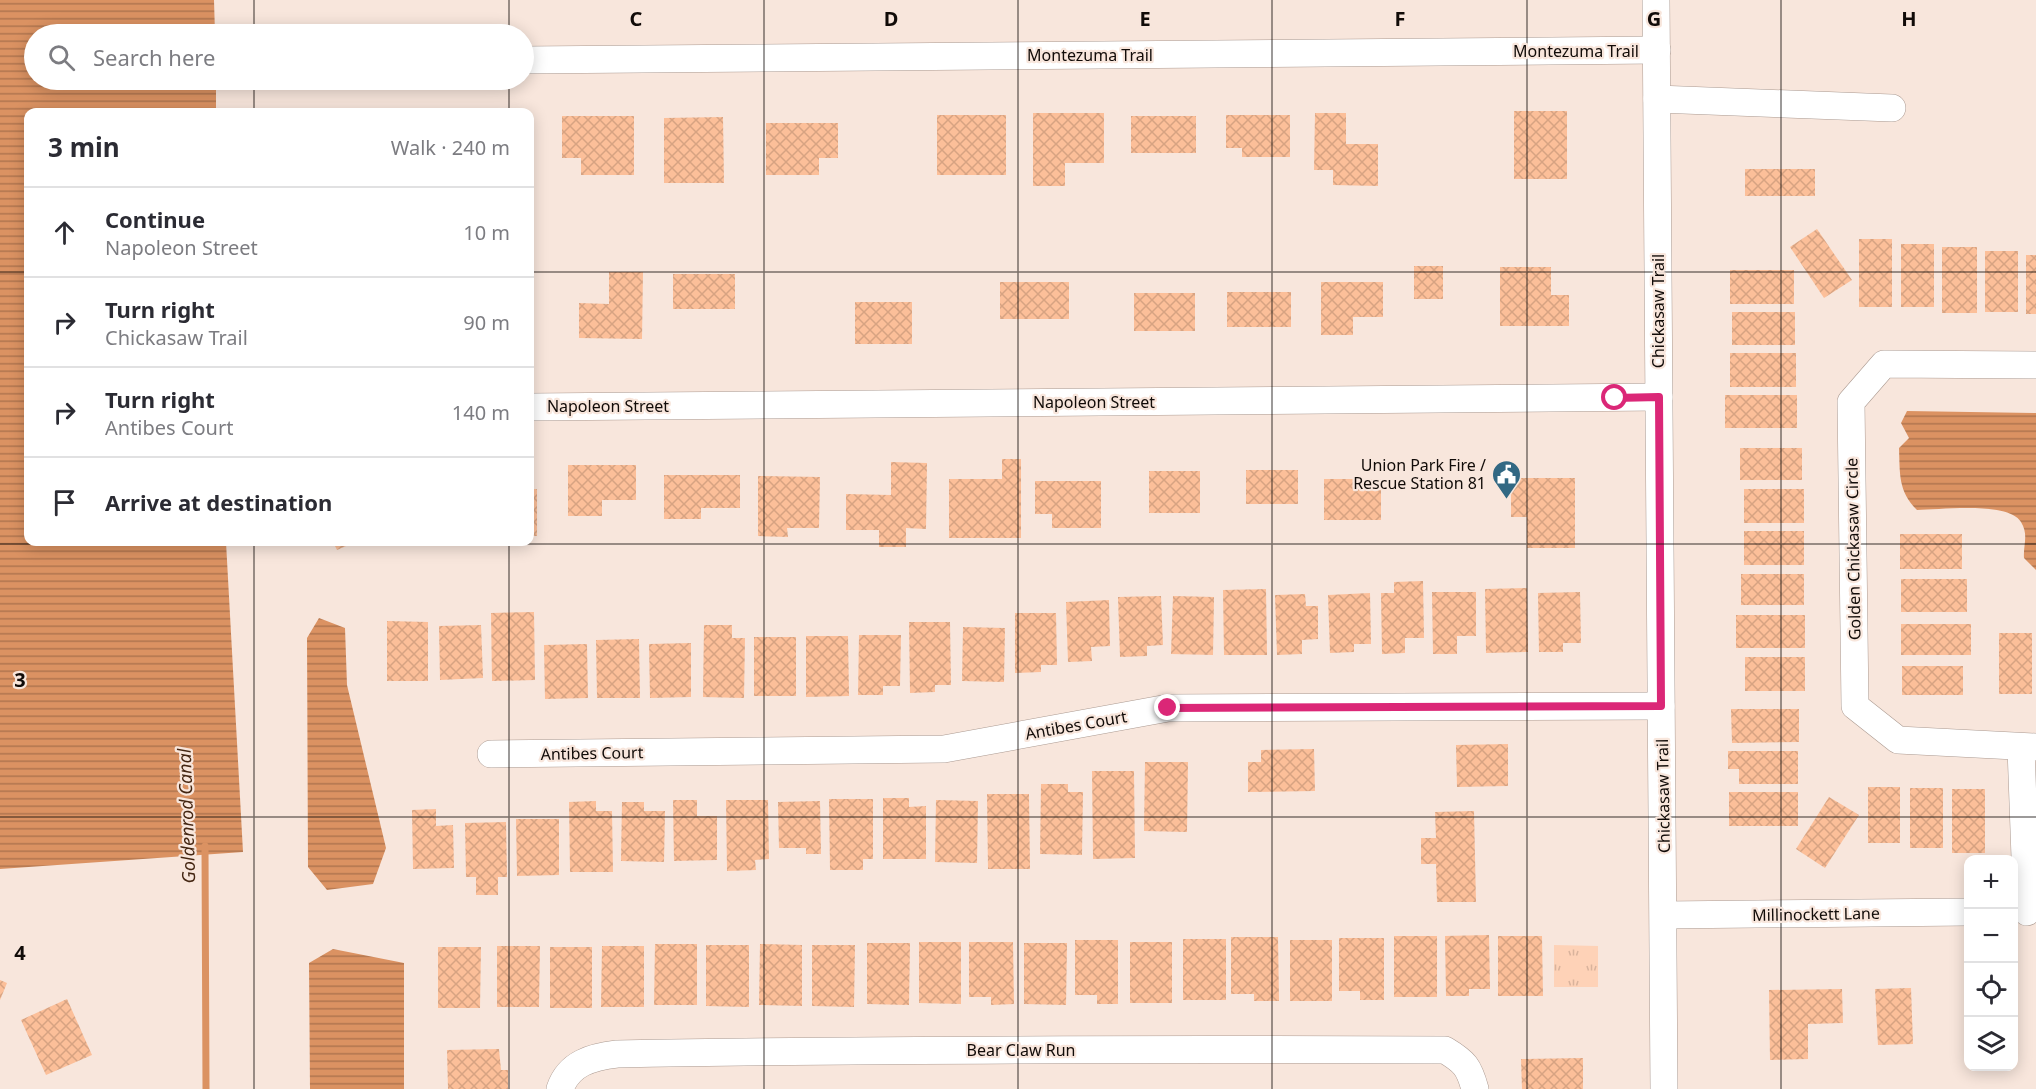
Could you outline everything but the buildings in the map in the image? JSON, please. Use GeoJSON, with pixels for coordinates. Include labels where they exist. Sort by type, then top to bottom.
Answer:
{"type":"FeatureCollection","features":[{"type":"Feature","properties":{"kind":"street","name":"Chickasaw Trail"},"geometry":{"type":"LineString","coordinates":[[1656,0],[1664,1089]]}},
{"type":"Feature","properties":{"kind":"street","name":"Montezuma Trail"},"geometry":{"type":"LineString","coordinates":[[534,60],[1657,50]]}},
{"type":"Feature","properties":{"kind":"street"},"geometry":{"type":"LineString","coordinates":[[1657,99],[1892,108]]}},
{"type":"Feature","properties":{"kind":"street","name":"Golden Chickasaw Circle"},"geometry":{"type":"LineString","coordinates":[[2029,748],[1898,740],[1855,706],[1851,402],[1884,364],[2036,364]]}},
{"type":"Feature","properties":{"kind":"street","name":"Napoleon Street"},"geometry":{"type":"LineString","coordinates":[[534,407],[1659,397]]}},
{"type":"Feature","properties":{"kind":"street","name":"Antibes Court"},"geometry":{"type":"LineString","coordinates":[[491,754],[944,749],[1168,708],[1661,706]]}},
{"type":"Feature","properties":{"kind":"street"},"geometry":{"type":"LineString","coordinates":[[2025,912],[2029,748]]}},
{"type":"Feature","properties":{"kind":"street","name":"Millinockett Lane"},"geometry":{"type":"LineString","coordinates":[[1664,915],[1964,912]]}},
{"type":"Feature","properties":{"kind":"street","name":"Bear Claw Run"},"geometry":{"type":"LineString","coordinates":[[560,1089],[575,1066],[599,1056],[617,1054],[863,1050],[1203,1049],[1445,1050],[1470,1070],[1475,1089]]}},
{"type":"Feature","properties":{"kind":"green space"},"geometry":{"type":"Polygon","coordinates":[[[1554,945],[1598,946],[1598,987],[1554,987],[1554,945]]]}},
{"type":"Feature","properties":{"kind":"water"},"geometry":{"type":"Polygon","coordinates":[[[0,0],[214,0],[215,24],[24,24],[24,90],[216,90],[216,108],[24,108],[24,546],[226,546],[243,852],[0,869],[0,0]]]}},
{"type":"Feature","properties":{"kind":"water"},"geometry":{"type":"Polygon","coordinates":[[[1907,411],[2036,413],[2036,570],[2024,558],[2025,531],[2021,522],[2014,515],[2002,511],[1973,508],[1917,510],[1911,503],[1901,482],[1899,448],[1909,438],[1901,423],[1907,411]]]}},
{"type":"Feature","properties":{"kind":"water"},"geometry":{"type":"Polygon","coordinates":[[[319,618],[345,628],[347,685],[386,848],[373,884],[327,890],[308,867],[307,638],[319,618]]]}},
{"type":"Feature","properties":{"kind":"water"},"geometry":{"type":"Polygon","coordinates":[[[333,949],[404,963],[404,1089],[310,1089],[309,963],[333,949]]]}},
{"type":"Feature","properties":{"kind":"waterway","name":"Goldenrod Canal"},"geometry":{"type":"LineString","coordinates":[[205,846],[206,1089]]}},
{"type":"Feature","properties":{"kind":"place","name":"Union Park Fire / Rescue Station 81"},"geometry":{"type":"Point","coordinates":[1507,500]}},
{"type":"Feature","properties":{"kind":"route"},"geometry":{"type":"LineString","coordinates":[[1168,708],[1661,706],[1659,397],[1615,398]]}}]}
